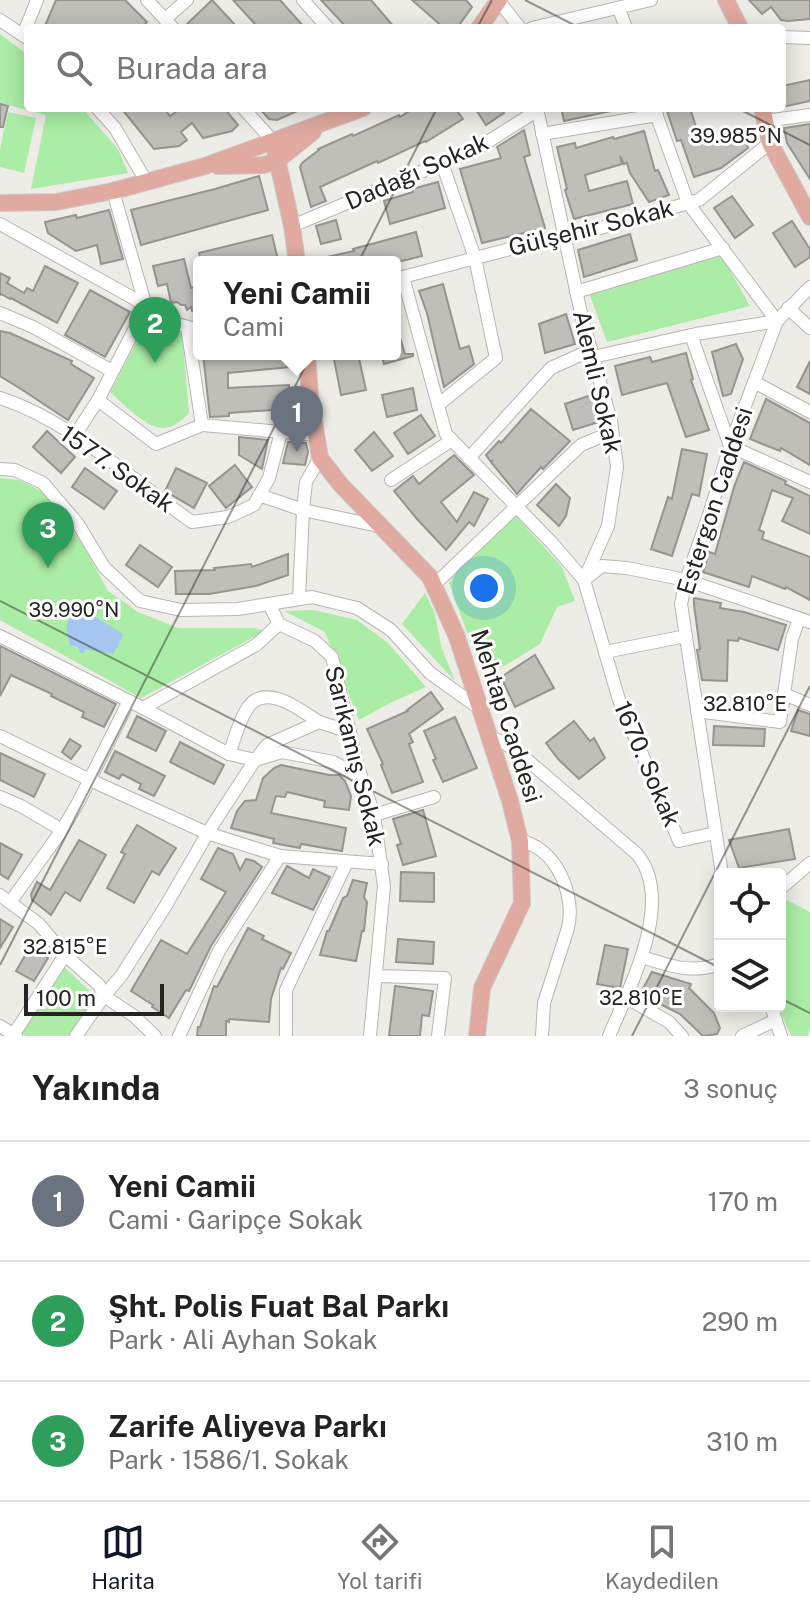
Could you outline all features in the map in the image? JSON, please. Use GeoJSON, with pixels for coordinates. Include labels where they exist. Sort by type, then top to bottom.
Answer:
{"type":"FeatureCollection","features":[{"type":"Feature","properties":{"kind":"main road"},"geometry":{"type":"LineString","coordinates":[[482,24],[498,0]]}},
{"type":"Feature","properties":{"kind":"main road"},"geometry":{"type":"LineString","coordinates":[[726,0],[738,24]]}},
{"type":"Feature","properties":{"kind":"main road"},"geometry":{"type":"LineString","coordinates":[[0,203],[56,202],[113,191],[205,166],[353,112]]}},
{"type":"Feature","properties":{"kind":"main road"},"geometry":{"type":"LineString","coordinates":[[763,115],[770,143],[810,217]]}},
{"type":"Feature","properties":{"kind":"main road"},"geometry":{"type":"LineString","coordinates":[[205,166],[271,162],[324,123]]}},
{"type":"Feature","properties":{"kind":"main road"},"geometry":{"type":"LineString","coordinates":[[265,144],[283,190],[296,256]]}},
{"type":"Feature","properties":{"kind":"main road","name":"Mehtap Caddesi"},"geometry":{"type":"LineString","coordinates":[[307,360],[320,458],[341,485],[430,577],[457,637],[510,801],[520,841],[522,903],[482,988],[477,1036]]}},
{"type":"Feature","properties":{"kind":"street"},"geometry":{"type":"LineString","coordinates":[[30,24],[37,0]]}},
{"type":"Feature","properties":{"kind":"street"},"geometry":{"type":"LineString","coordinates":[[147,0],[169,23],[187,0]]}},
{"type":"Feature","properties":{"kind":"street"},"geometry":{"type":"LineString","coordinates":[[303,0],[324,24]]}},
{"type":"Feature","properties":{"kind":"street"},"geometry":{"type":"LineString","coordinates":[[498,0],[517,24]]}},
{"type":"Feature","properties":{"kind":"street"},"geometry":{"type":"LineString","coordinates":[[550,24],[651,0]]}},
{"type":"Feature","properties":{"kind":"street"},"geometry":{"type":"LineString","coordinates":[[619,9],[625,24]]}},
{"type":"Feature","properties":{"kind":"street"},"geometry":{"type":"LineString","coordinates":[[0,20],[24,36]]}},
{"type":"Feature","properties":{"kind":"street"},"geometry":{"type":"LineString","coordinates":[[786,37],[810,38]]}},
{"type":"Feature","properties":{"kind":"street"},"geometry":{"type":"LineString","coordinates":[[101,112],[115,128],[146,181]]}},
{"type":"Feature","properties":{"kind":"street"},"geometry":{"type":"LineString","coordinates":[[245,112],[265,144]]}},
{"type":"Feature","properties":{"kind":"street","name":"Dadağı Sokak"},"geometry":{"type":"LineString","coordinates":[[292,226],[478,148],[533,112]]}},
{"type":"Feature","properties":{"kind":"street","name":"Alemli Sokak"},"geometry":{"type":"LineString","coordinates":[[538,112],[576,292],[611,421],[617,467],[608,526],[584,580]]}},
{"type":"Feature","properties":{"kind":"street"},"geometry":{"type":"LineString","coordinates":[[469,458],[551,368],[592,354],[777,321],[688,203],[655,112],[542,134]]}},
{"type":"Feature","properties":{"kind":"street"},"geometry":{"type":"LineString","coordinates":[[763,115],[810,115]]}},
{"type":"Feature","properties":{"kind":"street","name":"Gülşehir Sokak"},"geometry":{"type":"LineString","coordinates":[[401,277],[597,229],[699,200],[770,143]]}},
{"type":"Feature","properties":{"kind":"street"},"geometry":{"type":"LineString","coordinates":[[438,405],[496,358],[475,258],[442,163]]}},
{"type":"Feature","properties":{"kind":"street"},"geometry":{"type":"LineString","coordinates":[[75,435],[98,400],[146,307],[113,191]]}},
{"type":"Feature","properties":{"kind":"street"},"geometry":{"type":"LineString","coordinates":[[0,224],[170,322],[193,328]]}},
{"type":"Feature","properties":{"kind":"street"},"geometry":{"type":"LineString","coordinates":[[576,292],[723,248]]}},
{"type":"Feature","properties":{"kind":"street"},"geometry":{"type":"LineString","coordinates":[[401,285],[446,434],[584,580],[605,652],[686,636]]}},
{"type":"Feature","properties":{"kind":"street","name":"Estergon Caddesi"},"geometry":{"type":"LineString","coordinates":[[721,868],[681,604],[730,446],[777,321],[810,287]]}},
{"type":"Feature","properties":{"kind":"street"},"geometry":{"type":"LineString","coordinates":[[788,308],[810,328]]}},
{"type":"Feature","properties":{"kind":"street"},"geometry":{"type":"LineString","coordinates":[[0,313],[33,327],[112,371]]}},
{"type":"Feature","properties":{"kind":"street"},"geometry":{"type":"LineString","coordinates":[[691,335],[730,446],[810,482]]}},
{"type":"Feature","properties":{"kind":"street"},"geometry":{"type":"LineString","coordinates":[[196,360],[202,425]]}},
{"type":"Feature","properties":{"kind":"street"},"geometry":{"type":"LineString","coordinates":[[754,382],[810,412]]}},
{"type":"Feature","properties":{"kind":"street","name":"1577. Sokak"},"geometry":{"type":"LineString","coordinates":[[0,398],[14,402],[75,435],[192,522],[228,517],[254,505],[259,495]]}},
{"type":"Feature","properties":{"kind":"street"},"geometry":{"type":"LineString","coordinates":[[98,400],[156,444],[202,425],[316,435]]}},
{"type":"Feature","properties":{"kind":"street"},"geometry":{"type":"LineString","coordinates":[[281,432],[269,478],[259,495],[303,510],[383,527]]}},
{"type":"Feature","properties":{"kind":"street"},"geometry":{"type":"LineString","coordinates":[[434,585],[581,445],[612,432]]}},
{"type":"Feature","properties":{"kind":"street"},"geometry":{"type":"LineString","coordinates":[[391,480],[452,440]]}},
{"type":"Feature","properties":{"kind":"street"},"geometry":{"type":"LineString","coordinates":[[299,599],[306,482],[320,458]]}},
{"type":"Feature","properties":{"kind":"street"},"geometry":{"type":"LineString","coordinates":[[0,460],[43,483],[78,524],[104,567],[140,601],[181,610],[238,609],[312,597],[357,608],[391,630],[430,673],[479,708]]}},
{"type":"Feature","properties":{"kind":"street"},"geometry":{"type":"LineString","coordinates":[[0,469],[15,470]]}},
{"type":"Feature","properties":{"kind":"street"},"geometry":{"type":"LineString","coordinates":[[584,580],[602,566],[627,568],[686,580],[754,601],[804,621],[792,639],[780,722],[697,711]]}},
{"type":"Feature","properties":{"kind":"street"},"geometry":{"type":"LineString","coordinates":[[143,708],[256,645],[279,624],[269,604]]}},
{"type":"Feature","properties":{"kind":"street","name":"Sarıkamış Sokak"},"geometry":{"type":"LineString","coordinates":[[279,624],[315,641],[332,657],[363,783],[374,815],[384,886],[370,1036]]}},
{"type":"Feature","properties":{"kind":"street"},"geometry":{"type":"LineString","coordinates":[[0,636],[229,754],[255,760],[282,752],[333,762],[352,772],[363,783]]}},
{"type":"Feature","properties":{"kind":"street","name":"1670. Sokak"},"geometry":{"type":"LineString","coordinates":[[605,652],[619,700],[679,841],[715,833]]}},
{"type":"Feature","properties":{"kind":"street"},"geometry":{"type":"LineString","coordinates":[[784,694],[810,705]]}},
{"type":"Feature","properties":{"kind":"street"},"geometry":{"type":"LineString","coordinates":[[229,754],[246,710],[252,702],[266,698],[284,701],[319,722],[350,732]]}},
{"type":"Feature","properties":{"kind":"street"},"geometry":{"type":"LineString","coordinates":[[129,701],[62,830],[5,898],[39,924],[65,955],[99,985],[104,996],[134,1016],[155,1036]]}},
{"type":"Feature","properties":{"kind":"street"},"geometry":{"type":"LineString","coordinates":[[76,1036],[121,976],[255,760],[267,745],[319,722]]}},
{"type":"Feature","properties":{"kind":"street"},"geometry":{"type":"LineString","coordinates":[[0,736],[207,833],[280,856],[382,864]]}},
{"type":"Feature","properties":{"kind":"street"},"geometry":{"type":"LineString","coordinates":[[488,736],[503,742],[525,758],[637,854],[648,869],[652,886],[649,932],[627,998],[609,1036]]}},
{"type":"Feature","properties":{"kind":"street"},"geometry":{"type":"LineString","coordinates":[[0,797],[62,830]]}},
{"type":"Feature","properties":{"kind":"street"},"geometry":{"type":"LineString","coordinates":[[374,815],[434,797]]}},
{"type":"Feature","properties":{"kind":"street"},"geometry":{"type":"LineString","coordinates":[[520,841],[535,845],[546,855],[566,888],[570,906],[568,928],[544,1003],[542,1036]]}},
{"type":"Feature","properties":{"kind":"street"},"geometry":{"type":"LineString","coordinates":[[179,1036],[219,951],[280,856]]}},
{"type":"Feature","properties":{"kind":"street"},"geometry":{"type":"LineString","coordinates":[[286,1036],[286,990],[347,862]]}},
{"type":"Feature","properties":{"kind":"street"},"geometry":{"type":"LineString","coordinates":[[786,884],[810,863]]}},
{"type":"Feature","properties":{"kind":"street"},"geometry":{"type":"LineString","coordinates":[[0,1026],[15,1035],[65,955]]}},
{"type":"Feature","properties":{"kind":"street"},"geometry":{"type":"LineString","coordinates":[[642,957],[691,970],[714,966]]}},
{"type":"Feature","properties":{"kind":"street"},"geometry":{"type":"LineString","coordinates":[[376,976],[445,978],[438,1036]]}},
{"type":"Feature","properties":{"kind":"street"},"geometry":{"type":"LineString","coordinates":[[627,998],[669,1022],[682,1036]]}},
{"type":"Feature","properties":{"kind":"street"},"geometry":{"type":"LineString","coordinates":[[773,1012],[781,1036]]}},
{"type":"Feature","properties":{"kind":"street"},"geometry":{"type":"LineString","coordinates":[[742,1036],[776,1020]]}},
{"type":"Feature","properties":{"kind":"green space"},"geometry":{"type":"Polygon","coordinates":[[[0,34],[24,52],[24,109],[0,103],[0,34]]]}},
{"type":"Feature","properties":{"kind":"green space"},"geometry":{"type":"Polygon","coordinates":[[[8,112],[36,118],[24,173],[0,167],[0,149],[8,112]]]}},
{"type":"Feature","properties":{"kind":"green space"},"geometry":{"type":"Polygon","coordinates":[[[34,112],[86,112],[118,149],[128,173],[31,189],[46,115],[34,112]]]}},
{"type":"Feature","properties":{"kind":"green space"},"geometry":{"type":"Polygon","coordinates":[[[722,256],[750,306],[607,342],[589,293],[722,256]]]}},
{"type":"Feature","properties":{"kind":"green space"},"geometry":{"type":"Polygon","coordinates":[[[148,321],[182,334],[189,413],[166,428],[149,424],[110,392],[148,321]]]}},
{"type":"Feature","properties":{"kind":"green space"},"geometry":{"type":"Polygon","coordinates":[[[0,478],[19,480],[45,493],[83,545],[108,591],[138,612],[178,628],[255,628],[265,631],[141,698],[0,620],[0,478]]]}},
{"type":"Feature","properties":{"kind":"green space"},"geometry":{"type":"Polygon","coordinates":[[[514,514],[562,567],[575,601],[557,607],[540,644],[501,668],[480,668],[449,583],[469,553],[514,514]]]}},
{"type":"Feature","properties":{"kind":"green space"},"geometry":{"type":"Polygon","coordinates":[[[425,593],[434,611],[442,649],[455,681],[402,624],[425,593]]]}},
{"type":"Feature","properties":{"kind":"green space"},"geometry":{"type":"Polygon","coordinates":[[[313,610],[357,620],[388,643],[426,687],[359,720],[325,632],[284,611],[313,610]]]}},
{"type":"Feature","properties":{"kind":"green space"},"geometry":{"type":"Polygon","coordinates":[[[786,900],[810,912],[810,1028],[808,1036],[791,1036],[781,1012],[786,1012],[786,900]]]}},
{"type":"Feature","properties":{"kind":"green space"},"geometry":{"type":"Polygon","coordinates":[[[61,964],[96,997],[73,1036],[26,1036],[19,1032],[61,964]]]}},
{"type":"Feature","properties":{"kind":"water"},"geometry":{"type":"Polygon","coordinates":[[[79,607],[123,634],[113,654],[85,649],[84,653],[80,653],[78,647],[70,645],[67,624],[79,607]]]}},
{"type":"Feature","properties":{"kind":"building"},"geometry":{"type":"Polygon","coordinates":[[[56,0],[125,0],[147,22],[145,24],[46,24],[56,0]]]}},
{"type":"Feature","properties":{"kind":"building"},"geometry":{"type":"Polygon","coordinates":[[[212,0],[234,24],[187,24],[212,0]]]}},
{"type":"Feature","properties":{"kind":"building"},"geometry":{"type":"Polygon","coordinates":[[[233,0],[280,0],[301,24],[255,24],[233,0]]]}},
{"type":"Feature","properties":{"kind":"building"},"geometry":{"type":"Polygon","coordinates":[[[321,0],[371,0],[392,24],[343,24],[321,0]]]}},
{"type":"Feature","properties":{"kind":"building"},"geometry":{"type":"Polygon","coordinates":[[[412,0],[466,0],[472,7],[460,24],[439,24],[412,0]]]}},
{"type":"Feature","properties":{"kind":"building"},"geometry":{"type":"Polygon","coordinates":[[[749,0],[810,0],[810,19],[781,20],[771,7],[762,14],[749,0]]]}},
{"type":"Feature","properties":{"kind":"building"},"geometry":{"type":"Polygon","coordinates":[[[810,80],[810,101],[786,106],[786,85],[810,80]]]}},
{"type":"Feature","properties":{"kind":"building"},"geometry":{"type":"Polygon","coordinates":[[[0,104],[8,106],[3,127],[0,127],[0,104]]]}},
{"type":"Feature","properties":{"kind":"building"},"geometry":{"type":"Polygon","coordinates":[[[124,112],[167,112],[170,116],[176,112],[227,112],[238,125],[232,131],[203,138],[192,123],[181,132],[187,140],[179,146],[154,149],[124,112]]]}},
{"type":"Feature","properties":{"kind":"building"},"geometry":{"type":"Polygon","coordinates":[[[263,112],[295,112],[277,120],[269,119],[263,112]]]}},
{"type":"Feature","properties":{"kind":"building"},"geometry":{"type":"Polygon","coordinates":[[[408,112],[458,112],[463,119],[426,142],[320,187],[326,201],[311,207],[300,167],[302,163],[318,149],[408,112]]]}},
{"type":"Feature","properties":{"kind":"building"},"geometry":{"type":"Polygon","coordinates":[[[478,112],[503,112],[504,113],[486,125],[478,112]]]}},
{"type":"Feature","properties":{"kind":"building"},"geometry":{"type":"Polygon","coordinates":[[[562,112],[606,112],[564,121],[562,112]]]}},
{"type":"Feature","properties":{"kind":"building"},"geometry":{"type":"Polygon","coordinates":[[[667,112],[691,112],[701,142],[705,144],[744,133],[748,148],[721,168],[694,177],[681,140],[677,141],[667,112]]]}},
{"type":"Feature","properties":{"kind":"building"},"geometry":{"type":"Polygon","coordinates":[[[810,124],[810,179],[787,143],[784,128],[810,124]]]}},
{"type":"Feature","properties":{"kind":"building"},"geometry":{"type":"Polygon","coordinates":[[[524,130],[530,155],[524,157],[545,228],[482,243],[460,169],[501,158],[497,147],[524,130]]]}},
{"type":"Feature","properties":{"kind":"building"},"geometry":{"type":"Polygon","coordinates":[[[644,131],[655,171],[658,170],[669,195],[649,202],[620,156],[622,164],[585,175],[589,191],[627,181],[633,204],[574,219],[557,147],[575,143],[576,148],[644,131]]]}},
{"type":"Feature","properties":{"kind":"building"},"geometry":{"type":"Polygon","coordinates":[[[259,176],[268,210],[141,245],[131,210],[259,176]]]}},
{"type":"Feature","properties":{"kind":"building"},"geometry":{"type":"Polygon","coordinates":[[[438,182],[445,208],[390,224],[384,201],[438,182]]]}},
{"type":"Feature","properties":{"kind":"building"},"geometry":{"type":"Polygon","coordinates":[[[732,196],[753,225],[735,238],[714,208],[732,196]]]}},
{"type":"Feature","properties":{"kind":"building"},"geometry":{"type":"Polygon","coordinates":[[[109,210],[123,259],[101,264],[97,245],[76,251],[48,233],[45,222],[109,210]]]}},
{"type":"Feature","properties":{"kind":"building"},"geometry":{"type":"Polygon","coordinates":[[[336,220],[341,239],[321,244],[316,226],[336,220]]]}},
{"type":"Feature","properties":{"kind":"building"},"geometry":{"type":"Polygon","coordinates":[[[792,221],[810,249],[810,257],[795,267],[773,233],[792,221]]]}},
{"type":"Feature","properties":{"kind":"building"},"geometry":{"type":"Polygon","coordinates":[[[416,232],[422,256],[401,261],[401,256],[332,256],[416,232]]]}},
{"type":"Feature","properties":{"kind":"building"},"geometry":{"type":"Polygon","coordinates":[[[630,234],[637,260],[584,277],[578,250],[630,234]]]}},
{"type":"Feature","properties":{"kind":"building"},"geometry":{"type":"Polygon","coordinates":[[[272,235],[277,256],[200,256],[199,253],[272,235]]]}},
{"type":"Feature","properties":{"kind":"building"},"geometry":{"type":"Polygon","coordinates":[[[184,259],[193,287],[193,311],[191,307],[187,310],[185,305],[177,302],[171,303],[167,284],[158,286],[153,266],[184,259]]]}},
{"type":"Feature","properties":{"kind":"building"},"geometry":{"type":"Polygon","coordinates":[[[45,266],[78,283],[57,323],[0,295],[0,273],[10,278],[7,283],[24,293],[27,288],[33,291],[45,266]]]}},
{"type":"Feature","properties":{"kind":"building"},"geometry":{"type":"Polygon","coordinates":[[[443,284],[460,349],[469,346],[474,364],[444,387],[419,291],[443,284]]]}},
{"type":"Feature","properties":{"kind":"building"},"geometry":{"type":"Polygon","coordinates":[[[90,290],[130,312],[105,357],[65,335],[90,290]]]}},
{"type":"Feature","properties":{"kind":"building"},"geometry":{"type":"Polygon","coordinates":[[[566,314],[575,344],[545,353],[539,324],[566,314]]]}},
{"type":"Feature","properties":{"kind":"building"},"geometry":{"type":"Polygon","coordinates":[[[0,331],[72,361],[71,364],[94,378],[68,420],[0,376],[0,331]]]}},
{"type":"Feature","properties":{"kind":"building"},"geometry":{"type":"Polygon","coordinates":[[[401,341],[405,354],[413,356],[401,359],[401,341]]]}},
{"type":"Feature","properties":{"kind":"building"},"geometry":{"type":"Polygon","coordinates":[[[736,344],[743,359],[731,394],[723,396],[712,352],[736,344]]]}},
{"type":"Feature","properties":{"kind":"building"},"geometry":{"type":"Polygon","coordinates":[[[686,353],[691,380],[709,430],[686,437],[667,383],[622,395],[615,366],[650,357],[652,362],[686,353]]]}},
{"type":"Feature","properties":{"kind":"building"},"geometry":{"type":"Polygon","coordinates":[[[204,360],[289,360],[290,367],[228,373],[228,388],[289,385],[291,418],[272,419],[272,410],[210,417],[204,360]]]}},
{"type":"Feature","properties":{"kind":"building"},"geometry":{"type":"Polygon","coordinates":[[[334,360],[359,360],[366,390],[341,395],[334,360]]]}},
{"type":"Feature","properties":{"kind":"building"},"geometry":{"type":"Polygon","coordinates":[[[810,361],[810,394],[797,387],[810,361]]]}},
{"type":"Feature","properties":{"kind":"building"},"geometry":{"type":"Polygon","coordinates":[[[413,388],[417,410],[387,417],[382,395],[413,388]]]}},
{"type":"Feature","properties":{"kind":"building"},"geometry":{"type":"Polygon","coordinates":[[[594,394],[602,421],[573,430],[565,404],[594,394]]]}},
{"type":"Feature","properties":{"kind":"building"},"geometry":{"type":"Polygon","coordinates":[[[766,399],[810,423],[810,465],[781,448],[780,451],[750,439],[766,399]]]}},
{"type":"Feature","properties":{"kind":"building"},"geometry":{"type":"Polygon","coordinates":[[[531,409],[570,441],[517,494],[486,455],[531,409]]]}},
{"type":"Feature","properties":{"kind":"building"},"geometry":{"type":"Polygon","coordinates":[[[421,415],[435,436],[408,454],[394,433],[421,415]]]}},
{"type":"Feature","properties":{"kind":"building"},"geometry":{"type":"Polygon","coordinates":[[[47,431],[75,457],[61,473],[33,447],[47,431]]]}},
{"type":"Feature","properties":{"kind":"building"},"geometry":{"type":"Polygon","coordinates":[[[374,432],[393,456],[372,471],[355,450],[374,432]]]}},
{"type":"Feature","properties":{"kind":"building"},"geometry":{"type":"Polygon","coordinates":[[[239,437],[268,440],[262,469],[239,455],[239,437]]]}},
{"type":"Feature","properties":{"kind":"building"},"geometry":{"type":"Polygon","coordinates":[[[288,442],[306,443],[308,452],[305,465],[283,463],[288,442]]]}},
{"type":"Feature","properties":{"kind":"building"},"geometry":{"type":"Polygon","coordinates":[[[682,449],[707,454],[699,496],[692,494],[672,556],[651,549],[668,497],[672,499],[682,449]]]}},
{"type":"Feature","properties":{"kind":"building"},"geometry":{"type":"Polygon","coordinates":[[[454,455],[474,475],[441,502],[457,522],[474,492],[488,499],[474,526],[469,522],[446,550],[394,491],[413,476],[419,484],[454,455]]]}},
{"type":"Feature","properties":{"kind":"building"},"geometry":{"type":"Polygon","coordinates":[[[744,462],[810,496],[810,534],[782,521],[793,498],[772,490],[759,530],[764,532],[762,539],[810,557],[810,600],[786,587],[752,576],[749,587],[703,572],[709,552],[715,554],[744,462]]]}},
{"type":"Feature","properties":{"kind":"building"},"geometry":{"type":"Polygon","coordinates":[[[235,465],[252,487],[226,508],[209,486],[235,465]]]}},
{"type":"Feature","properties":{"kind":"building"},"geometry":{"type":"Polygon","coordinates":[[[85,468],[117,491],[104,509],[72,487],[85,468]]]}},
{"type":"Feature","properties":{"kind":"building"},"geometry":{"type":"Polygon","coordinates":[[[176,468],[207,483],[194,508],[165,491],[176,468]]]}},
{"type":"Feature","properties":{"kind":"building"},"geometry":{"type":"Polygon","coordinates":[[[556,484],[570,498],[566,516],[559,526],[537,505],[556,484]]]}},
{"type":"Feature","properties":{"kind":"building"},"geometry":{"type":"Polygon","coordinates":[[[140,545],[172,567],[158,587],[126,565],[140,545]]]}},
{"type":"Feature","properties":{"kind":"building"},"geometry":{"type":"Polygon","coordinates":[[[288,554],[288,575],[256,586],[209,594],[176,594],[175,571],[215,570],[251,564],[252,567],[288,554]]]}},
{"type":"Feature","properties":{"kind":"building"},"geometry":{"type":"Polygon","coordinates":[[[694,598],[721,603],[720,608],[786,625],[778,650],[739,638],[738,641],[728,640],[727,681],[702,680],[694,598]]]}},
{"type":"Feature","properties":{"kind":"building"},"geometry":{"type":"Polygon","coordinates":[[[0,646],[116,704],[104,727],[82,717],[84,712],[52,694],[11,675],[0,696],[0,646]]]}},
{"type":"Feature","properties":{"kind":"building"},"geometry":{"type":"Polygon","coordinates":[[[535,655],[554,688],[515,707],[501,677],[535,655]]]}},
{"type":"Feature","properties":{"kind":"building"},"geometry":{"type":"Polygon","coordinates":[[[431,692],[443,709],[409,734],[413,742],[409,744],[423,782],[392,793],[367,729],[408,711],[431,692]]]}},
{"type":"Feature","properties":{"kind":"building"},"geometry":{"type":"Polygon","coordinates":[[[798,710],[810,714],[810,736],[791,731],[798,710]]]}},
{"type":"Feature","properties":{"kind":"building"},"geometry":{"type":"Polygon","coordinates":[[[137,716],[166,731],[156,751],[127,737],[137,716]]]}},
{"type":"Feature","properties":{"kind":"building"},"geometry":{"type":"Polygon","coordinates":[[[455,717],[477,768],[443,782],[424,731],[455,717]]]}},
{"type":"Feature","properties":{"kind":"building"},"geometry":{"type":"Polygon","coordinates":[[[574,721],[590,741],[594,738],[605,758],[579,779],[546,743],[574,721]]]}},
{"type":"Feature","properties":{"kind":"building"},"geometry":{"type":"Polygon","coordinates":[[[714,726],[765,729],[764,746],[713,745],[714,726]]]}},
{"type":"Feature","properties":{"kind":"building"},"geometry":{"type":"Polygon","coordinates":[[[70,739],[81,746],[71,759],[62,752],[70,739]]]}},
{"type":"Feature","properties":{"kind":"building"},"geometry":{"type":"Polygon","coordinates":[[[180,742],[224,765],[214,784],[170,762],[180,742]]]}},
{"type":"Feature","properties":{"kind":"building"},"geometry":{"type":"Polygon","coordinates":[[[115,751],[165,776],[154,796],[139,789],[141,784],[122,774],[119,779],[105,772],[115,751]]]}},
{"type":"Feature","properties":{"kind":"building"},"geometry":{"type":"Polygon","coordinates":[[[0,753],[45,774],[34,797],[0,780],[0,753]]]}},
{"type":"Feature","properties":{"kind":"building"},"geometry":{"type":"Polygon","coordinates":[[[281,765],[339,775],[345,781],[351,796],[349,810],[324,807],[325,801],[287,792],[285,797],[276,796],[271,813],[346,828],[342,851],[273,843],[274,839],[231,828],[237,811],[245,801],[256,800],[263,778],[281,765]]]}},
{"type":"Feature","properties":{"kind":"building"},"geometry":{"type":"Polygon","coordinates":[[[423,810],[436,856],[403,865],[397,845],[401,844],[393,819],[423,810]]]}},
{"type":"Feature","properties":{"kind":"building"},"geometry":{"type":"Polygon","coordinates":[[[137,825],[176,848],[159,875],[152,871],[134,903],[107,888],[125,854],[121,852],[137,825]]]}},
{"type":"Feature","properties":{"kind":"building"},"geometry":{"type":"Polygon","coordinates":[[[789,829],[795,859],[739,868],[729,840],[789,829]]]}},
{"type":"Feature","properties":{"kind":"building"},"geometry":{"type":"Polygon","coordinates":[[[79,840],[106,855],[80,901],[65,892],[51,915],[32,900],[31,894],[37,882],[50,890],[79,840]]]}},
{"type":"Feature","properties":{"kind":"building"},"geometry":{"type":"Polygon","coordinates":[[[0,843],[22,855],[8,879],[0,874],[0,843]]]}},
{"type":"Feature","properties":{"kind":"building"},"geometry":{"type":"Polygon","coordinates":[[[218,848],[233,854],[240,870],[246,859],[262,867],[211,946],[189,991],[186,990],[169,1018],[131,991],[161,940],[187,954],[226,892],[201,879],[218,848]]]}},
{"type":"Feature","properties":{"kind":"building"},"geometry":{"type":"Polygon","coordinates":[[[287,866],[309,878],[313,869],[330,877],[313,910],[272,893],[287,866]]]}},
{"type":"Feature","properties":{"kind":"building"},"geometry":{"type":"Polygon","coordinates":[[[401,872],[434,873],[434,902],[400,901],[401,872]]]}},
{"type":"Feature","properties":{"kind":"building"},"geometry":{"type":"Polygon","coordinates":[[[353,880],[367,883],[364,931],[356,961],[320,955],[327,931],[353,880]]]}},
{"type":"Feature","properties":{"kind":"building"},"geometry":{"type":"Polygon","coordinates":[[[0,919],[13,927],[0,948],[0,919]]]}},
{"type":"Feature","properties":{"kind":"building"},"geometry":{"type":"Polygon","coordinates":[[[248,928],[264,936],[262,939],[291,953],[281,968],[271,999],[269,1022],[229,1019],[229,1022],[226,1021],[226,1036],[197,1036],[214,986],[217,987],[248,928]]]}},
{"type":"Feature","properties":{"kind":"building"},"geometry":{"type":"Polygon","coordinates":[[[398,939],[434,942],[433,964],[396,962],[398,939]]]}},
{"type":"Feature","properties":{"kind":"building"},"geometry":{"type":"Polygon","coordinates":[[[605,945],[628,949],[620,988],[597,984],[605,945]]]}},
{"type":"Feature","properties":{"kind":"building"},"geometry":{"type":"Polygon","coordinates":[[[30,947],[48,958],[34,981],[16,971],[30,947]]]}},
{"type":"Feature","properties":{"kind":"building"},"geometry":{"type":"Polygon","coordinates":[[[652,972],[691,984],[689,988],[714,1013],[720,1028],[717,1034],[703,1036],[680,1014],[640,994],[652,972]]]}},
{"type":"Feature","properties":{"kind":"building"},"geometry":{"type":"Polygon","coordinates":[[[395,986],[433,991],[429,1016],[422,1015],[420,1036],[389,1036],[395,986]]]}},
{"type":"Feature","properties":{"kind":"place","name":"Şht. Polis Fuat Bal Parkı"},"geometry":{"type":"Point","coordinates":[155,363]}},
{"type":"Feature","properties":{"kind":"place","name":"Yeni Camii"},"geometry":{"type":"Point","coordinates":[297,452]}},
{"type":"Feature","properties":{"kind":"place","name":"Zarife Aliyeva Parkı"},"geometry":{"type":"Point","coordinates":[48,568]}}]}
